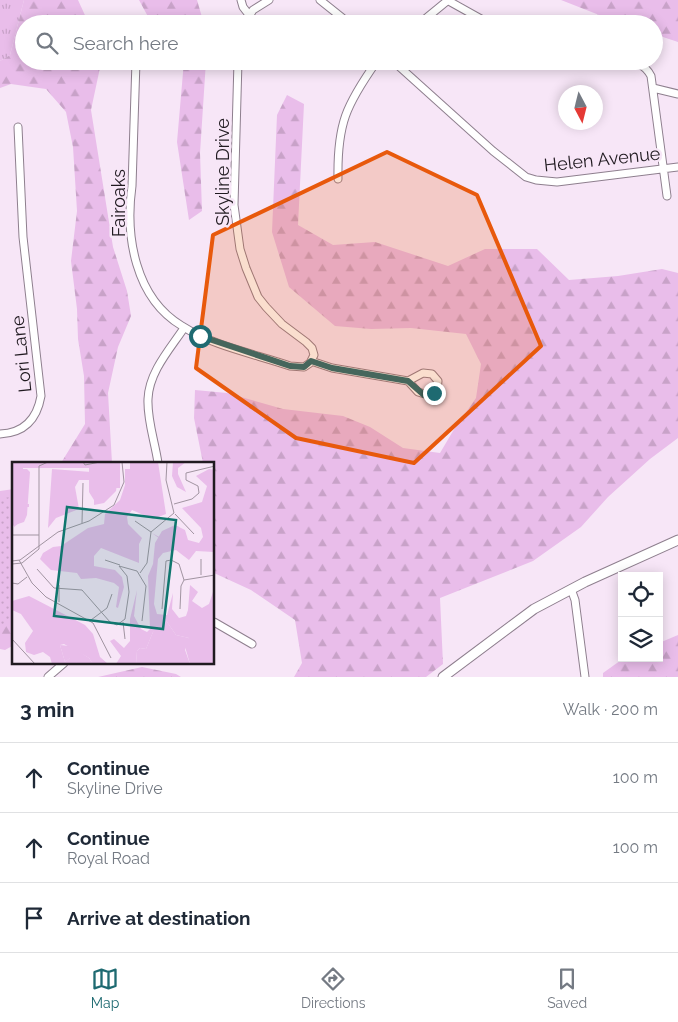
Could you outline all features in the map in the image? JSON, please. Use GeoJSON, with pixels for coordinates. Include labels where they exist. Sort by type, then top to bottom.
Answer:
{"type":"FeatureCollection","features":[{"type":"Feature","properties":{"kind":"street"},"geometry":{"type":"LineString","coordinates":[[240,0],[249,15]]}},
{"type":"Feature","properties":{"kind":"street"},"geometry":{"type":"LineString","coordinates":[[251,15],[256,8],[269,0]]}},
{"type":"Feature","properties":{"kind":"street"},"geometry":{"type":"LineString","coordinates":[[320,0],[339,15]]}},
{"type":"Feature","properties":{"kind":"street"},"geometry":{"type":"LineString","coordinates":[[430,15],[447,0],[474,15]]}},
{"type":"Feature","properties":{"kind":"street","name":"Fairoaks"},"geometry":{"type":"LineString","coordinates":[[136,70],[132,186],[129,206],[134,254],[138,268],[151,295],[171,318],[184,328]]}},
{"type":"Feature","properties":{"kind":"street","name":"Skyline Drive"},"geometry":{"type":"LineString","coordinates":[[238,70],[234,205],[240,249],[258,297],[278,320],[312,348],[314,355],[311,361]]}},
{"type":"Feature","properties":{"kind":"street"},"geometry":{"type":"LineString","coordinates":[[338,179],[338,152],[343,123],[355,92],[371,70]]}},
{"type":"Feature","properties":{"kind":"street","name":"Helen Avenue"},"geometry":{"type":"LineString","coordinates":[[403,70],[526,177],[557,182],[678,167]]}},
{"type":"Feature","properties":{"kind":"street"},"geometry":{"type":"LineString","coordinates":[[647,70],[650,73],[653,88],[667,196]]}},
{"type":"Feature","properties":{"kind":"street"},"geometry":{"type":"LineString","coordinates":[[653,88],[678,94]]}},
{"type":"Feature","properties":{"kind":"street","name":"Lori Lane"},"geometry":{"type":"LineString","coordinates":[[0,434],[19,430],[29,424],[38,411],[41,396],[23,237],[18,127]]}},
{"type":"Feature","properties":{"kind":"street"},"geometry":{"type":"LineString","coordinates":[[158,462],[149,411],[148,396],[150,384],[154,374],[184,328],[205,338],[290,366],[304,367],[311,361],[332,368],[408,381]]}},
{"type":"Feature","properties":{"kind":"street"},"geometry":{"type":"LineString","coordinates":[[443,677],[534,609],[571,589],[678,540]]}},
{"type":"Feature","properties":{"kind":"street"},"geometry":{"type":"LineString","coordinates":[[571,589],[575,600],[585,677]]}},
{"type":"Feature","properties":{"kind":"street"},"geometry":{"type":"LineString","coordinates":[[215,623],[252,644]]}},
{"type":"Feature","properties":{"kind":"street"},"geometry":{"type":"LineString","coordinates":[[48,677],[63,664]]}},
{"type":"Feature","properties":{"kind":"highlighted area"},"geometry":{"type":"Polygon","coordinates":[[[387,152],[477,195],[541,346],[414,463],[296,438],[196,368],[213,235],[387,152]]]}},
{"type":"Feature","properties":{"kind":"green space"},"geometry":{"type":"Polygon","coordinates":[[[0,0],[24,0],[20,15],[15,15],[15,35],[10,55],[0,61],[0,0]]]}},
{"type":"Feature","properties":{"kind":"green space"},"geometry":{"type":"Polygon","coordinates":[[[24,0],[78,0],[85,15],[20,15],[24,0]]]}},
{"type":"Feature","properties":{"kind":"green space"},"geometry":{"type":"Polygon","coordinates":[[[139,0],[197,0],[201,15],[147,15],[139,0]]]}},
{"type":"Feature","properties":{"kind":"green space"},"geometry":{"type":"Polygon","coordinates":[[[561,0],[678,0],[678,42],[663,37],[663,15],[599,15],[561,0]]]}},
{"type":"Feature","properties":{"kind":"green space"},"geometry":{"type":"Polygon","coordinates":[[[15,35],[15,70],[100,70],[91,110],[113,247],[127,291],[131,316],[118,347],[108,393],[112,462],[62,462],[85,424],[84,376],[78,339],[77,309],[71,261],[77,211],[73,147],[66,112],[46,89],[11,84],[0,88],[0,61],[10,55],[15,35]]]}},
{"type":"Feature","properties":{"kind":"green space"},"geometry":{"type":"Polygon","coordinates":[[[183,70],[205,70],[200,153],[202,211],[189,220],[177,142],[183,70]]]}},
{"type":"Feature","properties":{"kind":"green space"},"geometry":{"type":"Polygon","coordinates":[[[287,95],[304,104],[298,225],[333,245],[375,242],[448,266],[485,249],[537,249],[569,280],[618,276],[662,269],[678,273],[678,438],[650,459],[608,497],[581,527],[533,561],[440,598],[443,664],[426,677],[294,677],[302,663],[295,620],[251,590],[215,573],[215,462],[203,462],[194,418],[195,390],[227,393],[283,409],[343,416],[370,427],[403,448],[440,453],[476,398],[481,364],[466,334],[411,328],[371,329],[335,326],[289,287],[272,232],[277,115],[287,95]]]}},
{"type":"Feature","properties":{"kind":"green space"},"geometry":{"type":"Polygon","coordinates":[[[12,489],[12,646],[5,650],[0,649],[0,491],[12,489]]]}},
{"type":"Feature","properties":{"kind":"green space"},"geometry":{"type":"Polygon","coordinates":[[[12,497],[12,619],[0,629],[0,498],[12,497]]]}},
{"type":"Feature","properties":{"kind":"green space"},"geometry":{"type":"Polygon","coordinates":[[[678,635],[678,677],[603,677],[603,673],[618,662],[663,662],[663,641],[678,635]]]}},
{"type":"Feature","properties":{"kind":"green space"},"geometry":{"type":"Polygon","coordinates":[[[142,667],[176,674],[181,677],[98,677],[142,667]]]}},
{"type":"Feature","properties":{"kind":"route"},"geometry":{"type":"LineString","coordinates":[[200,336],[290,366],[304,367],[311,361],[332,368],[408,381],[418,392],[424,395],[428,396],[434,393]]}}]}
